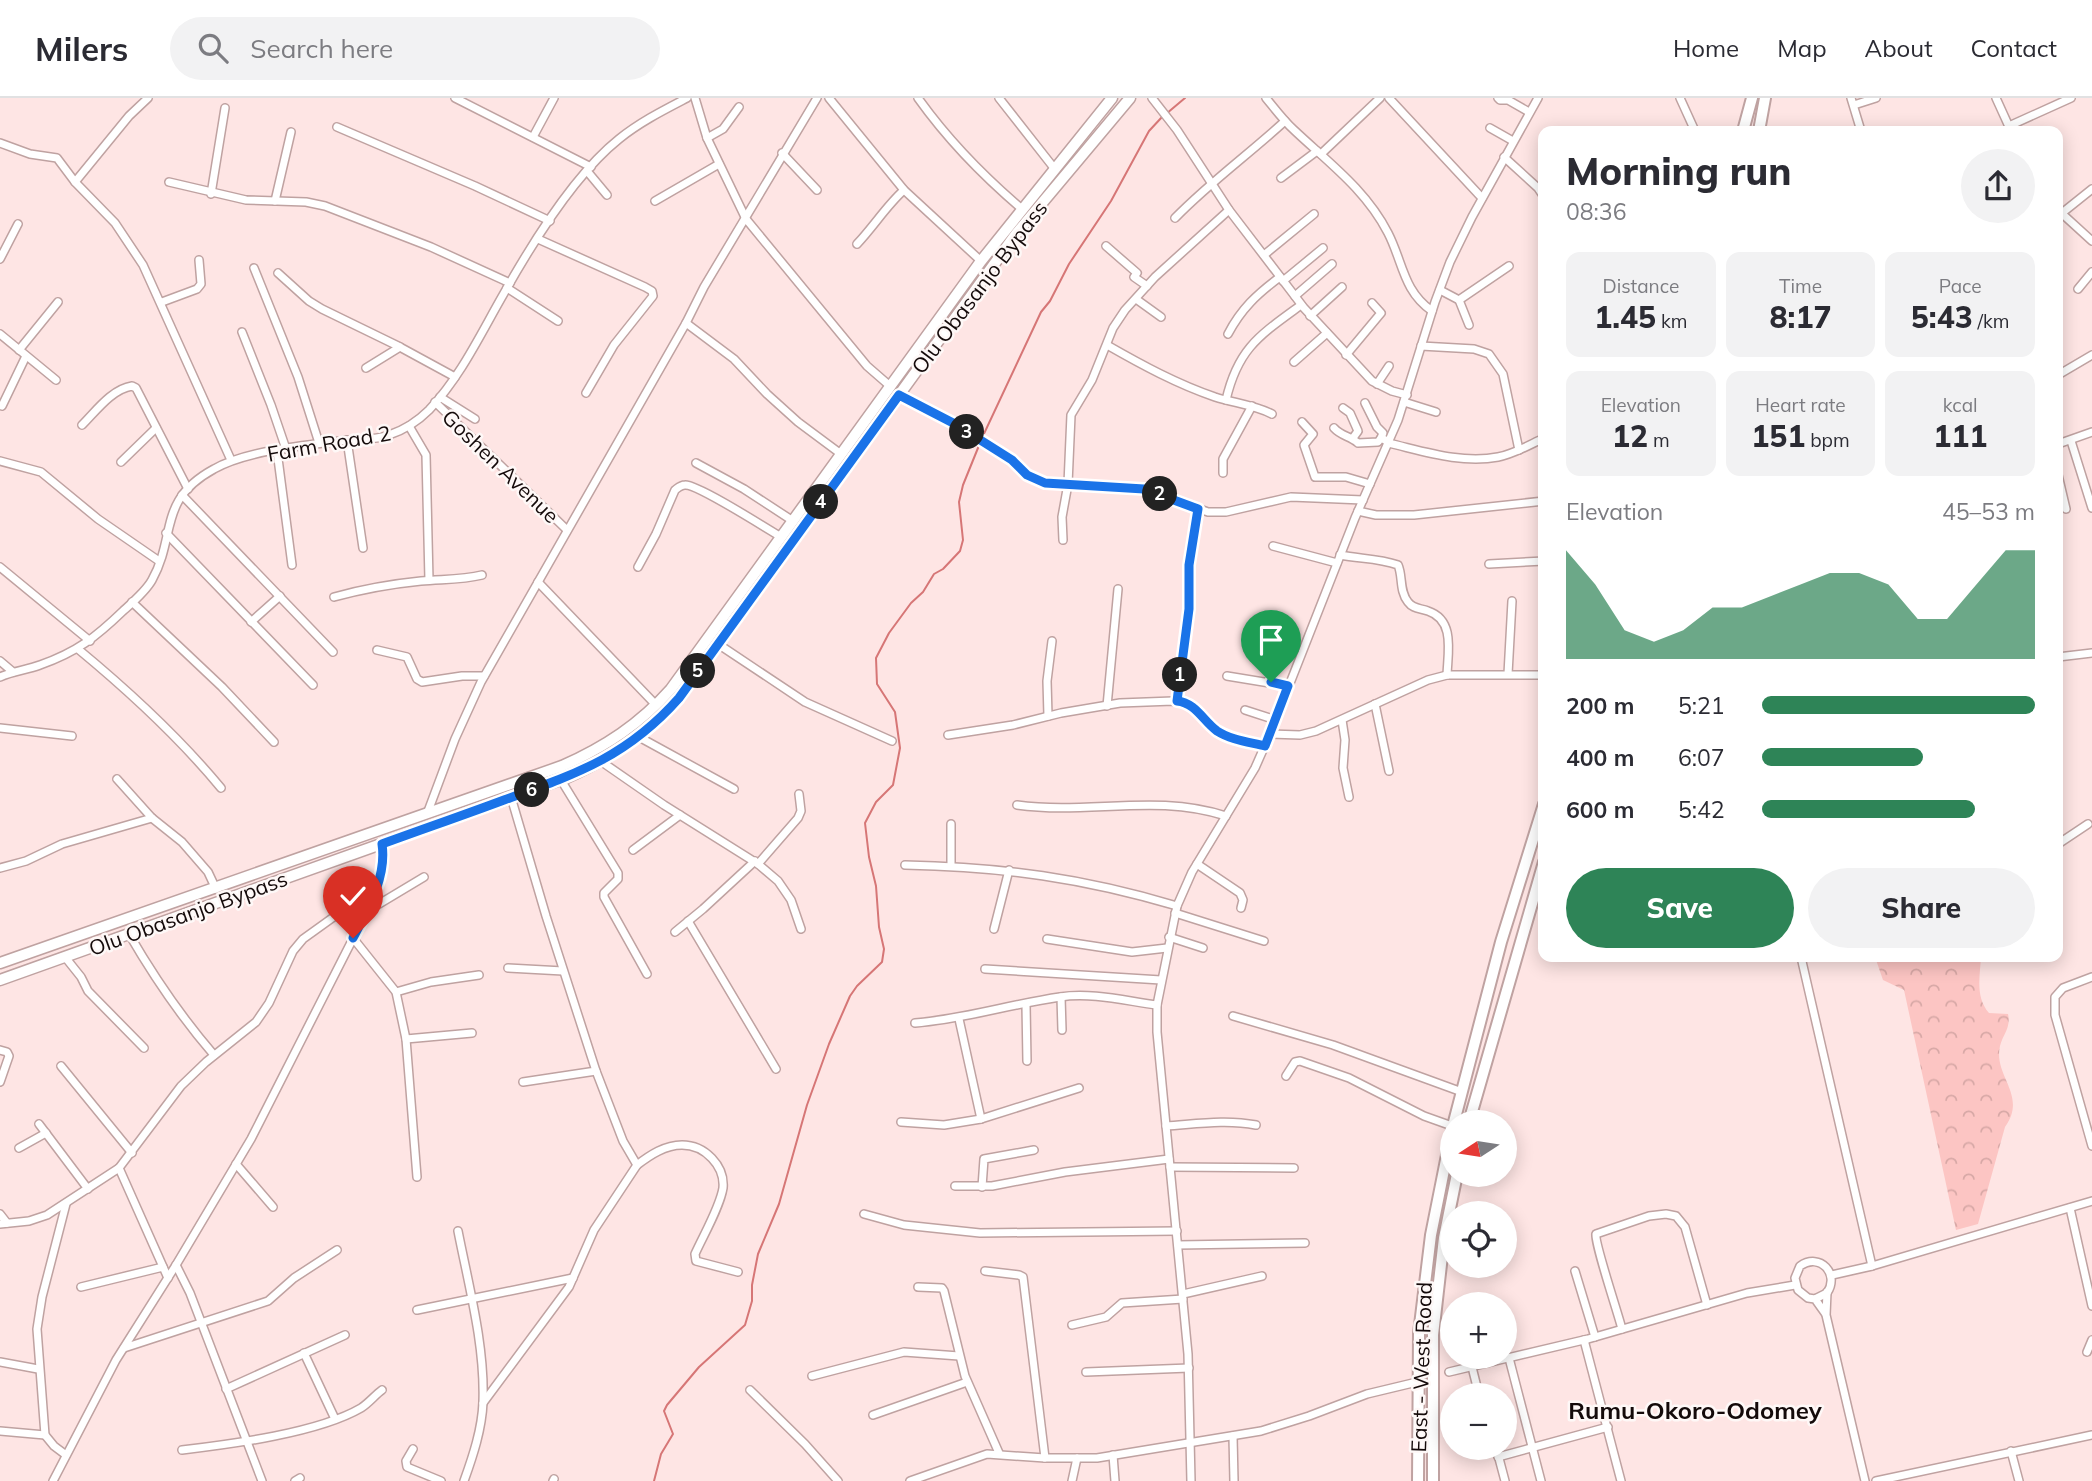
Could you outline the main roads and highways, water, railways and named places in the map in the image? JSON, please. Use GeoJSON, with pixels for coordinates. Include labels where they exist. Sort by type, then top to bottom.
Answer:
{"type":"FeatureCollection","features":[{"type":"Feature","properties":{"kind":"main road"},"geometry":{"type":"LineString","coordinates":[[0,963],[562,766],[592,753],[616,738],[656,705],[678,680],[981,261],[1112,98]]}},
{"type":"Feature","properties":{"kind":"main road","name":"Olu Obasanjo Bypass"},"geometry":{"type":"LineString","coordinates":[[0,980],[561,780],[602,762],[639,737],[679,698],[1016,234],[1130,98]]}},
{"type":"Feature","properties":{"kind":"main road"},"geometry":{"type":"LineString","coordinates":[[1745,126],[1752,98]]}},
{"type":"Feature","properties":{"kind":"main road"},"geometry":{"type":"LineString","coordinates":[[1760,126],[1765,98]]}},
{"type":"Feature","properties":{"kind":"main road","name":"East - West Road"},"geometry":{"type":"LineString","coordinates":[[1457,1110],[1502,942],[1538,824]]}},
{"type":"Feature","properties":{"kind":"main road"},"geometry":{"type":"LineString","coordinates":[[1472,1110],[1538,883]]}},
{"type":"Feature","properties":{"kind":"main road","name":"East - West Road"},"geometry":{"type":"LineString","coordinates":[[1418,1481],[1417,1382],[1424,1278],[1440,1184]]}},
{"type":"Feature","properties":{"kind":"main road","name":"East - West Road"},"geometry":{"type":"LineString","coordinates":[[1433,1481],[1433,1335],[1443,1249],[1455,1187]]}},
{"type":"Feature","properties":{"kind":"waterway"},"geometry":{"type":"LineString","coordinates":[[1166,114],[1185,98]]}},
{"type":"Feature","properties":{"kind":"waterway"},"geometry":{"type":"LineString","coordinates":[[982,438],[1041,312],[1111,201],[1149,131],[1162,117]]}},
{"type":"Feature","properties":{"kind":"waterway"},"geometry":{"type":"LineString","coordinates":[[654,1481],[661,1454],[673,1434],[664,1411],[667,1405],[699,1367],[745,1325],[752,1301],[758,1254],[779,1204],[807,1105],[829,1044],[850,996],[882,962],[884,949],[865,823],[876,802],[893,785],[900,748],[895,712],[877,684],[876,658],[889,633],[911,603],[923,592],[934,574],[943,569],[960,551],[963,540],[959,502],[980,443]]}},
{"type":"Feature","properties":{"kind":"district","name":"Rumu-Okoro-Odomey"},"geometry":{"type":"Point","coordinates":[1695,1410]}}]}
